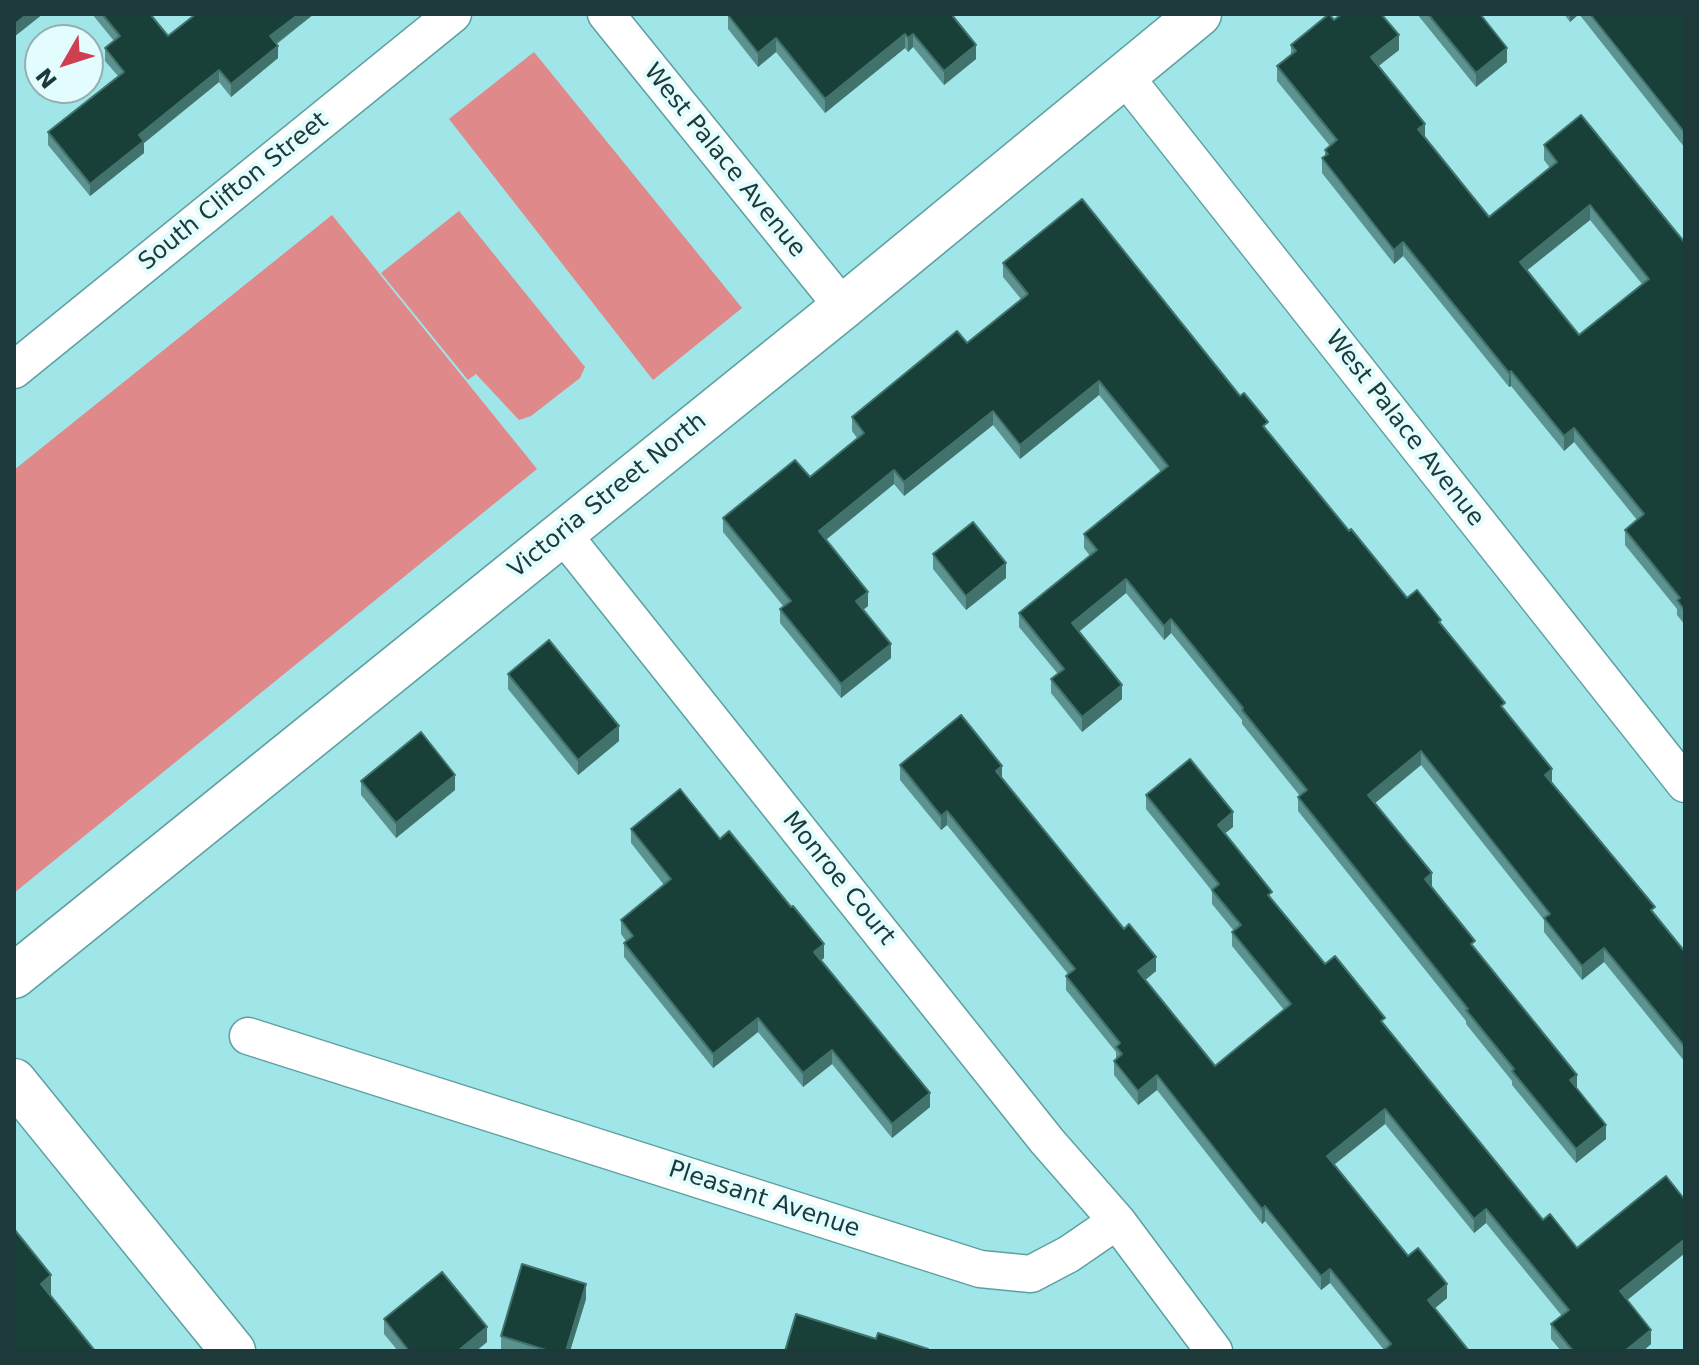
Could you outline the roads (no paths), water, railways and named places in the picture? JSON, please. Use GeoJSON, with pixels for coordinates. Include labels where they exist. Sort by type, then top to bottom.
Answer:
{"type":"FeatureCollection","features":[{"type":"Feature","properties":{"kind":"street","name":"South Clifton Street"},"geometry":{"type":"LineString","coordinates":[[14,370],[453,14]]}},
{"type":"Feature","properties":{"kind":"street","name":"West Palace Avenue"},"geometry":{"type":"LineString","coordinates":[[606,14],[843,307]]}},
{"type":"Feature","properties":{"kind":"street","name":"Victoria Street North"},"geometry":{"type":"LineString","coordinates":[[14,976],[843,307],[1199,14]]}},
{"type":"Feature","properties":{"kind":"street","name":"West Palace Avenue"},"geometry":{"type":"LineString","coordinates":[[1123,74],[1685,784]]}},
{"type":"Feature","properties":{"kind":"street","name":"Monroe Court"},"geometry":{"type":"LineString","coordinates":[[562,533],[1047,1141],[1117,1221]]}},
{"type":"Feature","properties":{"kind":"street","name":"Pleasant Avenue"},"geometry":{"type":"LineString","coordinates":[[248,1036],[980,1269],[1031,1274],[1069,1254],[1117,1221]]}},
{"type":"Feature","properties":{"kind":"street"},"geometry":{"type":"LineString","coordinates":[[14,1081],[233,1351]]}},
{"type":"Feature","properties":{"kind":"street"},"geometry":{"type":"LineString","coordinates":[[1117,1221],[1214,1351]]}}]}
